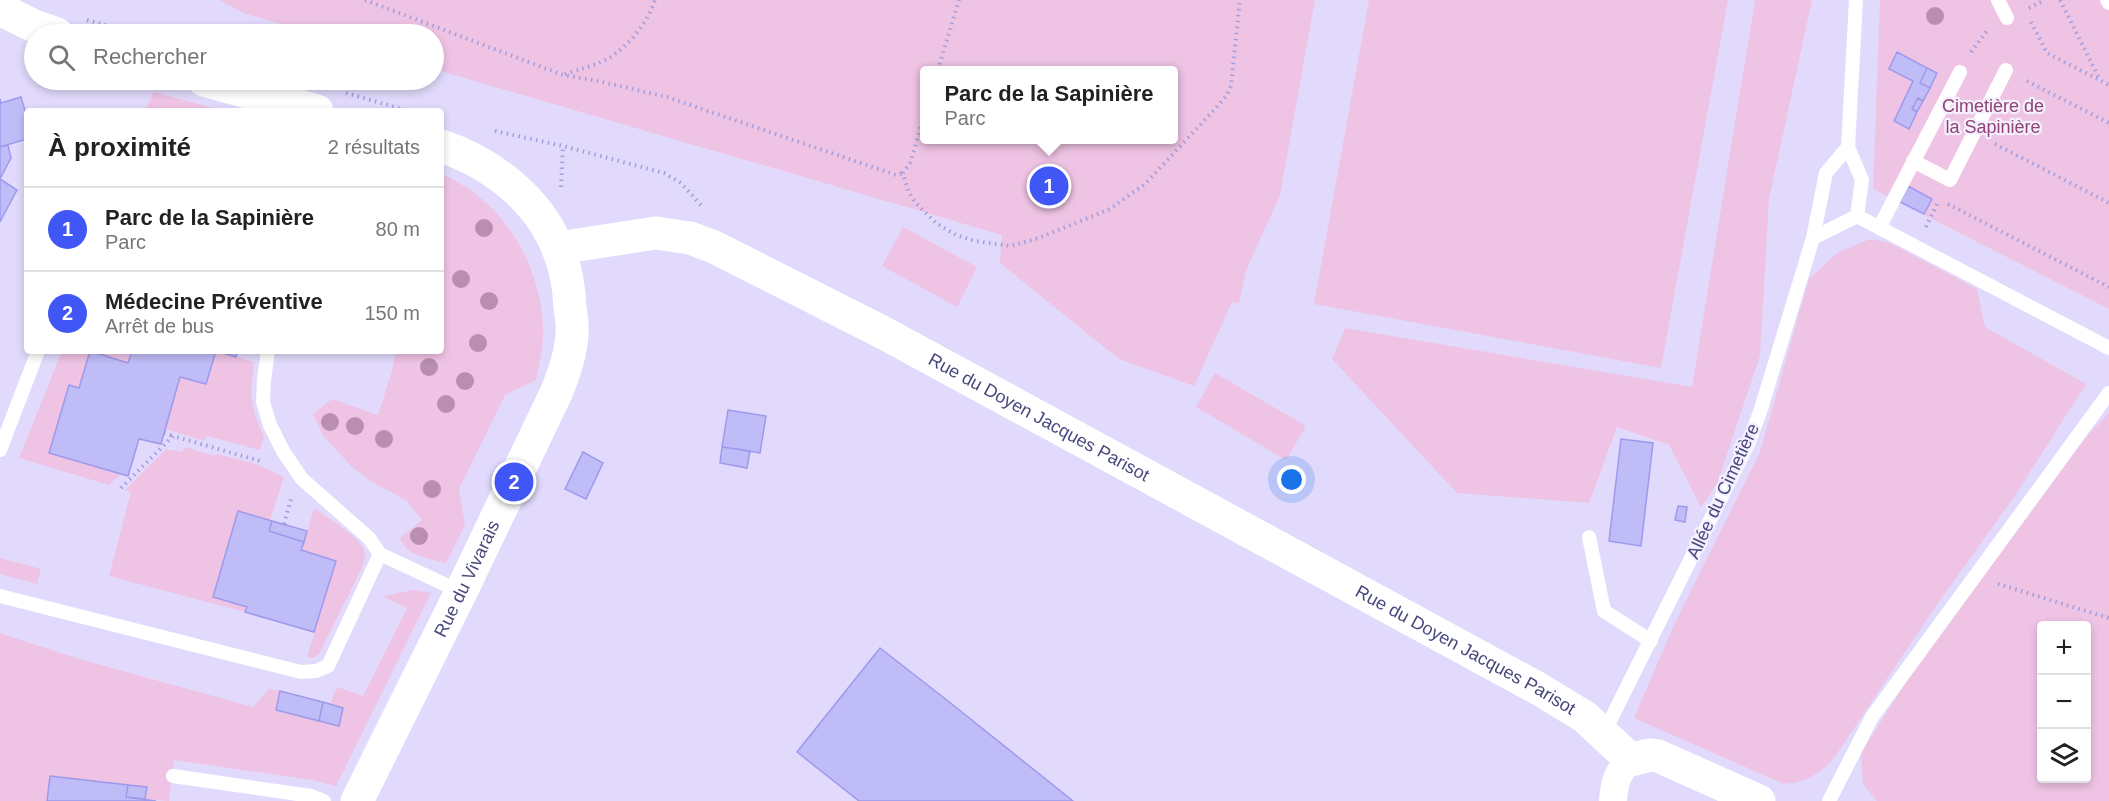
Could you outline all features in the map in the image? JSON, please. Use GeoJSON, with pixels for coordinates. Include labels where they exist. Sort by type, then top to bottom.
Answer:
{"type":"FeatureCollection","features":[{"type":"Feature","properties":{"kind":"street"},"geometry":{"type":"LineString","coordinates":[[0,9],[30,24]]}},
{"type":"Feature","properties":{"kind":"street"},"geometry":{"type":"LineString","coordinates":[[261,90],[330,102]]}},
{"type":"Feature","properties":{"kind":"street"},"geometry":{"type":"LineString","coordinates":[[444,147],[498,174],[544,222],[558,248]]}},
{"type":"Feature","properties":{"kind":"street","name":"Rue du Doyen Jacques Parisot"},"geometry":{"type":"LineString","coordinates":[[558,248],[656,233],[671,234],[714,247],[882,332],[1539,689],[1586,717],[1631,760]]}},
{"type":"Feature","properties":{"kind":"street","name":"Rue du Vivarais"},"geometry":{"type":"LineString","coordinates":[[357,801],[557,392],[564,372],[572,333],[568,284],[558,248]]}},
{"type":"Feature","properties":{"kind":"street"},"geometry":{"type":"LineString","coordinates":[[1613,801],[1618,773],[1631,760],[1649,754],[1759,801]]}},
{"type":"Feature","properties":{"kind":"lane"},"geometry":{"type":"LineString","coordinates":[[1856,0],[1848,147],[1862,180],[1857,216]]}},
{"type":"Feature","properties":{"kind":"lane"},"geometry":{"type":"LineString","coordinates":[[1998,0],[2007,18]]}},
{"type":"Feature","properties":{"kind":"lane"},"geometry":{"type":"LineString","coordinates":[[1913,161],[1950,180],[2006,70]]}},
{"type":"Feature","properties":{"kind":"lane"},"geometry":{"type":"LineString","coordinates":[[1879,228],[1960,72]]}},
{"type":"Feature","properties":{"kind":"lane","name":"Allée du Cimetière"},"geometry":{"type":"LineString","coordinates":[[1604,733],[1748,444],[1760,412],[1813,238],[1826,173],[1848,147]]}},
{"type":"Feature","properties":{"kind":"lane"},"geometry":{"type":"LineString","coordinates":[[1857,216],[2109,348]]}},
{"type":"Feature","properties":{"kind":"lane"},"geometry":{"type":"LineString","coordinates":[[1813,238],[1857,216]]}},
{"type":"Feature","properties":{"kind":"lane"},"geometry":{"type":"LineString","coordinates":[[0,450],[37,354]]}},
{"type":"Feature","properties":{"kind":"lane"},"geometry":{"type":"LineString","coordinates":[[268,354],[263,402],[270,425],[283,451],[298,472],[326,502],[369,538],[380,554],[461,592]]}},
{"type":"Feature","properties":{"kind":"lane"},"geometry":{"type":"LineString","coordinates":[[1829,801],[1872,717],[2109,393]]}},
{"type":"Feature","properties":{"kind":"lane"},"geometry":{"type":"LineString","coordinates":[[1589,537],[1604,611],[1651,641]]}},
{"type":"Feature","properties":{"kind":"lane"},"geometry":{"type":"LineString","coordinates":[[0,596],[301,672],[316,671],[328,666],[380,554]]}},
{"type":"Feature","properties":{"kind":"lane"},"geometry":{"type":"LineString","coordinates":[[173,776],[311,796],[324,801]]}},
{"type":"Feature","properties":{"kind":"path"},"geometry":{"type":"LineString","coordinates":[[365,0],[428,24]]}},
{"type":"Feature","properties":{"kind":"path"},"geometry":{"type":"LineString","coordinates":[[563,75],[592,65],[621,48],[642,24],[655,0]]}},
{"type":"Feature","properties":{"kind":"path"},"geometry":{"type":"LineString","coordinates":[[939,66],[959,0]]}},
{"type":"Feature","properties":{"kind":"path"},"geometry":{"type":"LineString","coordinates":[[903,173],[908,191],[915,202],[936,223],[956,235],[995,245],[1011,246],[1040,238],[1110,209],[1145,184],[1227,95],[1233,72],[1240,0]]}},
{"type":"Feature","properties":{"kind":"path"},"geometry":{"type":"LineString","coordinates":[[2060,0],[2101,80]]}},
{"type":"Feature","properties":{"kind":"path"},"geometry":{"type":"LineString","coordinates":[[2030,18],[2047,53],[2109,85]]}},
{"type":"Feature","properties":{"kind":"path"},"geometry":{"type":"LineString","coordinates":[[444,30],[563,75],[667,97],[896,175],[903,173],[910,163],[920,129]]}},
{"type":"Feature","properties":{"kind":"path"},"geometry":{"type":"LineString","coordinates":[[2006,70],[2109,123]]}},
{"type":"Feature","properties":{"kind":"path"},"geometry":{"type":"LineString","coordinates":[[330,102],[383,108]]}},
{"type":"Feature","properties":{"kind":"path"},"geometry":{"type":"LineString","coordinates":[[1973,132],[2109,203]]}},
{"type":"Feature","properties":{"kind":"path"},"geometry":{"type":"LineString","coordinates":[[1916,247],[1939,200],[2109,287]]}},
{"type":"Feature","properties":{"kind":"path"},"geometry":{"type":"LineString","coordinates":[[164,434],[298,472]]}},
{"type":"Feature","properties":{"kind":"path"},"geometry":{"type":"LineString","coordinates":[[121,489],[173,436]]}},
{"type":"Feature","properties":{"kind":"path"},"geometry":{"type":"LineString","coordinates":[[1974,577],[2109,618]]}},
{"type":"Feature","properties":{"kind":"shaded area"},"geometry":{"type":"Polygon","coordinates":[[[0,0],[2109,0],[2109,801],[0,801],[0,0]]]}},
{"type":"Feature","properties":{"kind":"green space"},"geometry":{"type":"Polygon","coordinates":[[[219,0],[1315,0],[1280,195],[1246,271],[1239,304],[1232,302],[1194,386],[1119,359],[1000,263],[1002,235],[444,72],[444,24],[282,24],[246,14],[219,0]]]}},
{"type":"Feature","properties":{"kind":"green space"},"geometry":{"type":"Polygon","coordinates":[[[1369,0],[1728,0],[1661,368],[1314,304],[1369,0]]]}},
{"type":"Feature","properties":{"kind":"green space"},"geometry":{"type":"Polygon","coordinates":[[[1755,0],[1812,0],[1769,199],[1760,356],[1717,484],[1701,507],[1669,445],[1617,427],[1589,503],[1457,493],[1332,359],[1345,328],[1692,387],[1755,0]]]}},
{"type":"Feature","properties":{"kind":"green space","name":"Cimetière de la Sapinière"},"geometry":{"type":"Polygon","coordinates":[[[1880,0],[2109,0],[2109,309],[1873,189],[1880,0]]]}},
{"type":"Feature","properties":{"kind":"green space"},"geometry":{"type":"Polygon","coordinates":[[[154,92],[213,108],[146,108],[154,92]]]}},
{"type":"Feature","properties":{"kind":"green space"},"geometry":{"type":"Polygon","coordinates":[[[444,176],[463,185],[482,199],[513,235],[534,278],[543,325],[536,380],[505,395],[459,489],[465,525],[446,563],[419,556],[403,544],[400,538],[422,520],[407,501],[371,481],[352,467],[323,436],[313,414],[332,399],[378,415],[395,354],[444,354],[444,176]]]}},
{"type":"Feature","properties":{"kind":"green space"},"geometry":{"type":"Polygon","coordinates":[[[903,227],[977,267],[957,307],[882,266],[903,227]]]}},
{"type":"Feature","properties":{"kind":"green space"},"geometry":{"type":"Polygon","coordinates":[[[1870,239],[1890,243],[1977,289],[1985,327],[2086,384],[2014,497],[1933,610],[1832,761],[1811,777],[1799,782],[1784,784],[1634,718],[1674,625],[1760,452],[1809,279],[1837,253],[1870,239]]]}},
{"type":"Feature","properties":{"kind":"green space"},"geometry":{"type":"Polygon","coordinates":[[[61,354],[89,354],[79,387],[69,385],[121,474],[109,485],[19,458],[61,354]]]}},
{"type":"Feature","properties":{"kind":"green space"},"geometry":{"type":"Polygon","coordinates":[[[97,354],[131,354],[128,363],[97,354]]]}},
{"type":"Feature","properties":{"kind":"green space"},"geometry":{"type":"Polygon","coordinates":[[[215,354],[226,354],[254,362],[251,394],[255,415],[264,437],[260,450],[207,436],[204,441],[165,429],[180,377],[206,384],[215,354]]]}},
{"type":"Feature","properties":{"kind":"green space"},"geometry":{"type":"Polygon","coordinates":[[[1215,373],[1306,426],[1286,460],[1196,407],[1215,373]]]}},
{"type":"Feature","properties":{"kind":"green space"},"geometry":{"type":"Polygon","coordinates":[[[2109,413],[2109,801],[1877,801],[1863,784],[1861,753],[1911,674],[2087,436],[2109,413]]]}},
{"type":"Feature","properties":{"kind":"green space"},"geometry":{"type":"Polygon","coordinates":[[[185,447],[256,464],[284,477],[270,520],[238,511],[213,597],[247,607],[245,612],[109,576],[131,492],[125,490],[166,449],[182,452],[185,447]]]}},
{"type":"Feature","properties":{"kind":"green space"},"geometry":{"type":"Polygon","coordinates":[[[314,508],[358,541],[363,547],[365,559],[319,654],[313,658],[307,657],[336,561],[302,550],[314,508]]]}},
{"type":"Feature","properties":{"kind":"green space"},"geometry":{"type":"Polygon","coordinates":[[[0,558],[41,569],[37,584],[0,574],[0,558]]]}},
{"type":"Feature","properties":{"kind":"green space"},"geometry":{"type":"Polygon","coordinates":[[[413,590],[431,593],[336,786],[312,780],[174,760],[169,801],[145,799],[147,787],[51,776],[47,801],[0,801],[0,633],[79,659],[253,707],[269,689],[280,691],[276,710],[338,726],[343,708],[330,704],[337,687],[363,696],[407,608],[382,596],[413,590]]]}},
{"type":"Feature","properties":{"kind":"building"},"geometry":{"type":"Polygon","coordinates":[[[1897,52],[1927,68],[1920,83],[1930,88],[1923,101],[1918,98],[1912,109],[1917,112],[1909,129],[1894,121],[1913,81],[1889,69],[1897,52]]]}},
{"type":"Feature","properties":{"kind":"building"},"geometry":{"type":"Polygon","coordinates":[[[1927,68],[1937,73],[1930,88],[1920,83],[1927,68]]]}},
{"type":"Feature","properties":{"kind":"building"},"geometry":{"type":"Polygon","coordinates":[[[21,97],[24,108],[24,140],[0,147],[0,99],[1,103],[21,97]]]}},
{"type":"Feature","properties":{"kind":"building"},"geometry":{"type":"Polygon","coordinates":[[[1918,98],[1923,101],[1917,112],[1912,109],[1918,98]]]}},
{"type":"Feature","properties":{"kind":"building"},"geometry":{"type":"Polygon","coordinates":[[[8,145],[11,158],[0,179],[0,147],[8,145]]]}},
{"type":"Feature","properties":{"kind":"building"},"geometry":{"type":"Polygon","coordinates":[[[0,179],[17,190],[0,222],[0,179]]]}},
{"type":"Feature","properties":{"kind":"building"},"geometry":{"type":"Polygon","coordinates":[[[1908,186],[1932,199],[1924,214],[1900,202],[1908,186]]]}},
{"type":"Feature","properties":{"kind":"building"},"geometry":{"type":"Polygon","coordinates":[[[89,354],[100,354],[128,363],[131,354],[215,354],[206,384],[180,377],[161,444],[139,439],[128,476],[49,453],[69,385],[79,388],[89,354]]]}},
{"type":"Feature","properties":{"kind":"building"},"geometry":{"type":"Polygon","coordinates":[[[728,410],[766,416],[760,453],[722,447],[728,410]]]}},
{"type":"Feature","properties":{"kind":"building"},"geometry":{"type":"Polygon","coordinates":[[[1621,439],[1653,443],[1641,546],[1609,541],[1621,439]]]}},
{"type":"Feature","properties":{"kind":"building"},"geometry":{"type":"Polygon","coordinates":[[[722,447],[750,451],[747,468],[720,463],[722,447]]]}},
{"type":"Feature","properties":{"kind":"building"},"geometry":{"type":"Polygon","coordinates":[[[583,452],[603,463],[586,499],[565,489],[583,452]]]}},
{"type":"Feature","properties":{"kind":"building"},"geometry":{"type":"Polygon","coordinates":[[[1678,506],[1687,507],[1685,522],[1675,520],[1678,506]]]}},
{"type":"Feature","properties":{"kind":"building"},"geometry":{"type":"Polygon","coordinates":[[[238,511],[272,521],[269,531],[304,542],[301,550],[336,561],[314,632],[245,612],[247,607],[213,597],[238,511]]]}},
{"type":"Feature","properties":{"kind":"building"},"geometry":{"type":"Polygon","coordinates":[[[272,521],[307,531],[304,542],[269,531],[272,521]]]}},
{"type":"Feature","properties":{"kind":"building"},"geometry":{"type":"Polygon","coordinates":[[[880,648],[1073,801],[859,801],[797,752],[880,648]]]}},
{"type":"Feature","properties":{"kind":"building"},"geometry":{"type":"Polygon","coordinates":[[[280,691],[323,702],[319,721],[276,710],[280,691]]]}},
{"type":"Feature","properties":{"kind":"building"},"geometry":{"type":"Polygon","coordinates":[[[323,702],[343,708],[339,726],[319,721],[323,702]]]}},
{"type":"Feature","properties":{"kind":"building"},"geometry":{"type":"Polygon","coordinates":[[[50,776],[128,785],[126,797],[156,801],[47,801],[50,776]]]}},
{"type":"Feature","properties":{"kind":"building"},"geometry":{"type":"Polygon","coordinates":[[[128,785],[147,787],[145,799],[126,797],[128,785]]]}},
{"type":"Feature","properties":{"kind":"place","name":"Parc de la Sapinière"},"geometry":{"type":"Point","coordinates":[1049,186]}},
{"type":"Feature","properties":{"kind":"place","name":"Médecine Préventive"},"geometry":{"type":"Point","coordinates":[514,482]}}]}
